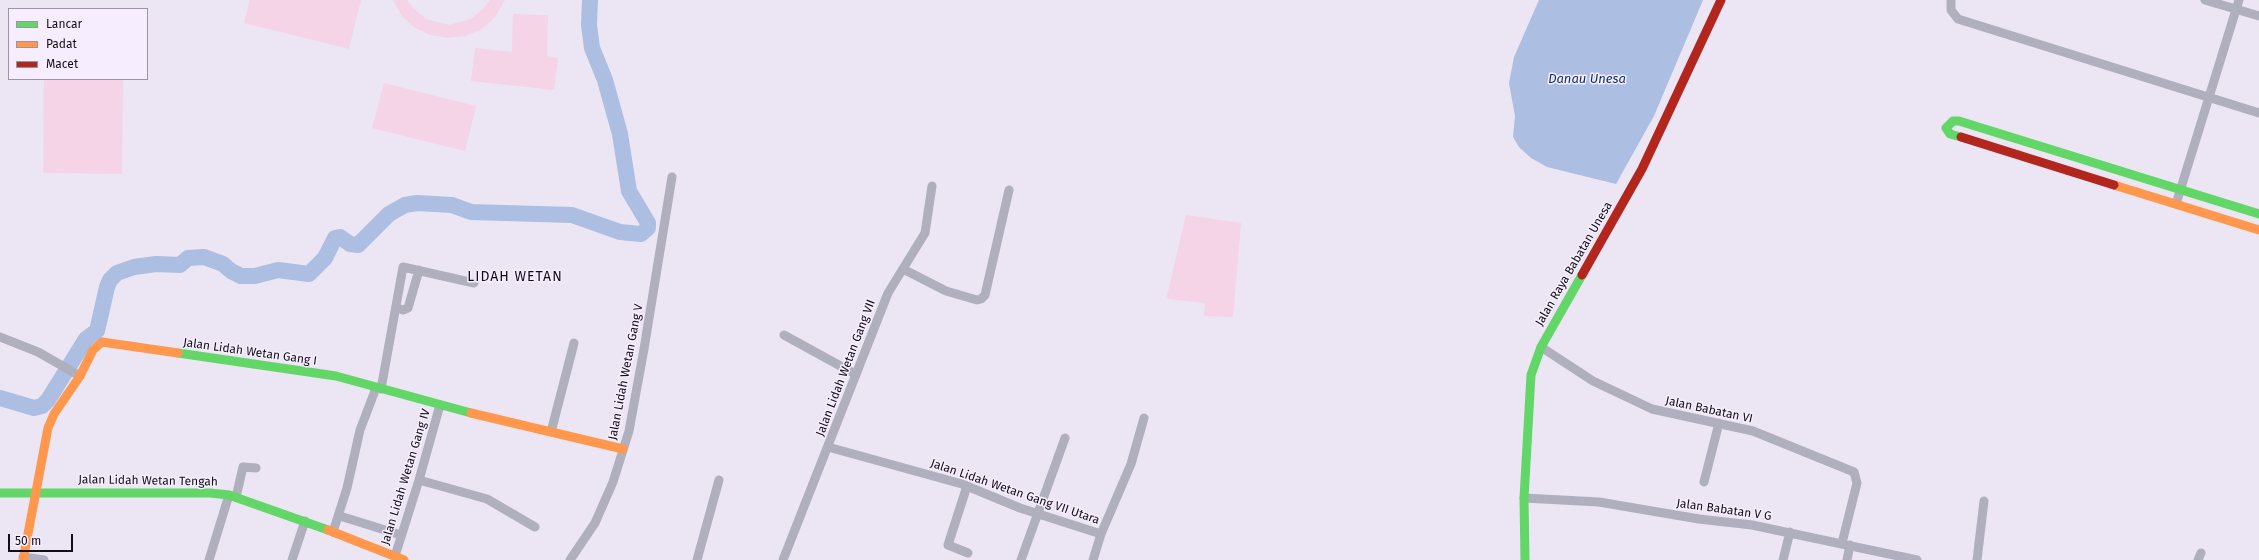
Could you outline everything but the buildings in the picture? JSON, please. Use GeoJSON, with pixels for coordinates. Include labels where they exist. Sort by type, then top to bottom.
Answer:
{"type":"FeatureCollection","features":[{"type":"Feature","properties":{"kind":"street","name":"Jalan Raya Babatan Unesa"},"geometry":{"type":"LineString","coordinates":[[1525,560],[1524,498],[1532,375],[1541,348],[1642,169],[1722,0]]}},
{"type":"Feature","properties":{"kind":"street"},"geometry":{"type":"LineString","coordinates":[[1951,0],[1951,10],[1958,20],[2259,113]]}},
{"type":"Feature","properties":{"kind":"street"},"geometry":{"type":"LineString","coordinates":[[2205,0],[2259,16]]}},
{"type":"Feature","properties":{"kind":"street"},"geometry":{"type":"LineString","coordinates":[[2176,204],[2239,0]]}},
{"type":"Feature","properties":{"kind":"street"},"geometry":{"type":"LineString","coordinates":[[2259,214],[1959,121],[1953,120],[1946,128],[1950,134],[2259,230]]}},
{"type":"Feature","properties":{"kind":"street","name":"Jalan Lidah Wetan Gang V"},"geometry":{"type":"LineString","coordinates":[[570,560],[595,523],[613,482],[628,431],[644,349],[672,178]]}},
{"type":"Feature","properties":{"kind":"street","name":"Jalan Lidah Wetan Gang VII"},"geometry":{"type":"LineString","coordinates":[[783,560],[888,293],[925,233],[932,186]]}},
{"type":"Feature","properties":{"kind":"street"},"geometry":{"type":"LineString","coordinates":[[903,269],[946,291],[976,300],[981,299],[985,295],[1009,190]]}},
{"type":"Feature","properties":{"kind":"street"},"geometry":{"type":"LineString","coordinates":[[334,532],[340,516],[360,430],[378,388],[397,308],[402,268],[405,267],[474,283]]}},
{"type":"Feature","properties":{"kind":"street"},"geometry":{"type":"LineString","coordinates":[[397,308],[403,310],[408,308],[419,270]]}},
{"type":"Feature","properties":{"kind":"street"},"geometry":{"type":"LineString","coordinates":[[784,335],[855,374]]}},
{"type":"Feature","properties":{"kind":"street"},"geometry":{"type":"LineString","coordinates":[[0,337],[38,352],[78,374]]}},
{"type":"Feature","properties":{"kind":"street","name":"Jalan Lidah Wetan Gang I"},"geometry":{"type":"LineString","coordinates":[[23,558],[48,428],[54,414],[93,350],[102,342],[314,372],[500,421],[623,449]]}},
{"type":"Feature","properties":{"kind":"street"},"geometry":{"type":"LineString","coordinates":[[551,432],[574,343]]}},
{"type":"Feature","properties":{"kind":"street","name":"Jalan Babatan VI"},"geometry":{"type":"LineString","coordinates":[[1541,348],[1593,381],[1652,409],[1753,431],[1854,472],[1857,483],[1846,544],[1847,560]]}},
{"type":"Feature","properties":{"kind":"street","name":"Jalan Lidah Wetan Gang IV"},"geometry":{"type":"LineString","coordinates":[[395,556],[419,480],[440,405]]}},
{"type":"Feature","properties":{"kind":"street"},"geometry":{"type":"LineString","coordinates":[[1093,560],[1101,534],[1131,464],[1144,418]]}},
{"type":"Feature","properties":{"kind":"street"},"geometry":{"type":"LineString","coordinates":[[1704,482],[1719,423]]}},
{"type":"Feature","properties":{"kind":"street"},"geometry":{"type":"LineString","coordinates":[[1021,560],[1065,438]]}},
{"type":"Feature","properties":{"kind":"street","name":"Jalan Lidah Wetan Gang VII Utara"},"geometry":{"type":"LineString","coordinates":[[828,447],[967,486],[1037,513],[1101,534]]}},
{"type":"Feature","properties":{"kind":"street"},"geometry":{"type":"LineString","coordinates":[[209,560],[244,467],[256,468]]}},
{"type":"Feature","properties":{"kind":"street"},"geometry":{"type":"LineString","coordinates":[[419,480],[488,499],[535,527]]}},
{"type":"Feature","properties":{"kind":"street"},"geometry":{"type":"LineString","coordinates":[[697,560],[719,480]]}},
{"type":"Feature","properties":{"kind":"street"},"geometry":{"type":"LineString","coordinates":[[967,486],[948,545],[968,553]]}},
{"type":"Feature","properties":{"kind":"street","name":"Jalan Lidah Wetan Tengah"},"geometry":{"type":"LineString","coordinates":[[0,492],[210,493],[232,496],[305,520],[404,560]]}},
{"type":"Feature","properties":{"kind":"street","name":"Jalan Babatan V G"},"geometry":{"type":"LineString","coordinates":[[1524,498],[1599,502],[1790,532],[1916,560]]}},
{"type":"Feature","properties":{"kind":"street"},"geometry":{"type":"LineString","coordinates":[[1977,560],[1984,501]]}},
{"type":"Feature","properties":{"kind":"street"},"geometry":{"type":"LineString","coordinates":[[340,516],[402,535]]}},
{"type":"Feature","properties":{"kind":"street"},"geometry":{"type":"LineString","coordinates":[[292,560],[305,520]]}},
{"type":"Feature","properties":{"kind":"street"},"geometry":{"type":"LineString","coordinates":[[1783,560],[1790,532]]}},
{"type":"Feature","properties":{"kind":"street"},"geometry":{"type":"LineString","coordinates":[[23,558],[44,560]]}},
{"type":"Feature","properties":{"kind":"shaded area"},"geometry":{"type":"Polygon","coordinates":[[[250,0],[361,0],[349,49],[244,23],[250,0]]]}},
{"type":"Feature","properties":{"kind":"shaded area"},"geometry":{"type":"Polygon","coordinates":[[[393,0],[407,0],[414,9],[426,19],[449,25],[471,19],[483,9],[490,0],[505,0],[495,17],[482,29],[465,36],[447,38],[430,35],[414,27],[401,15],[393,0]]]}},
{"type":"Feature","properties":{"kind":"shaded area"},"geometry":{"type":"Polygon","coordinates":[[[513,14],[548,15],[547,56],[558,58],[554,90],[471,81],[475,48],[512,52],[513,14]]]}},
{"type":"Feature","properties":{"kind":"shaded area"},"geometry":{"type":"Polygon","coordinates":[[[44,80],[123,80],[122,174],[43,173],[44,80]]]}},
{"type":"Feature","properties":{"kind":"shaded area"},"geometry":{"type":"Polygon","coordinates":[[[384,83],[476,106],[465,151],[372,128],[384,83]]]}},
{"type":"Feature","properties":{"kind":"shaded area"},"geometry":{"type":"Polygon","coordinates":[[[1186,215],[1241,223],[1233,317],[1204,316],[1205,303],[1168,299],[1167,296],[1186,215]]]}},
{"type":"Feature","properties":{"kind":"water","name":"Danau Unesa"},"geometry":{"type":"Polygon","coordinates":[[[1539,0],[1703,0],[1654,116],[1616,184],[1547,167],[1531,158],[1519,147],[1513,137],[1515,116],[1509,83],[1514,57],[1539,0]]]}},
{"type":"Feature","properties":{"kind":"waterway"},"geometry":{"type":"LineString","coordinates":[[0,398],[34,408],[42,406],[48,400],[86,339],[97,331],[110,280],[117,273],[134,267],[156,264],[180,265],[188,258],[204,257],[223,264],[231,271],[241,276],[255,276],[278,270],[309,274],[325,258],[335,238],[340,237],[350,244],[358,245],[389,214],[405,205],[417,203],[452,205],[471,212],[572,215],[620,232],[641,234],[648,228],[648,223],[629,191],[620,134],[605,80],[592,48],[589,25],[590,0]]}},
{"type":"Feature","properties":{"kind":"traffic: fast"},"geometry":{"type":"LineString","coordinates":[[1961,137],[1950,134],[1946,128],[1953,121],[1959,121],[2259,214]]}},
{"type":"Feature","properties":{"kind":"traffic: fast"},"geometry":{"type":"LineString","coordinates":[[1525,560],[1524,498],[1531,375],[1541,347],[1582,275]]}},
{"type":"Feature","properties":{"kind":"traffic: fast"},"geometry":{"type":"LineString","coordinates":[[178,353],[336,376],[471,413]]}},
{"type":"Feature","properties":{"kind":"traffic: fast"},"geometry":{"type":"LineString","coordinates":[[0,493],[210,493],[229,495],[328,530]]}},
{"type":"Feature","properties":{"kind":"traffic: slow"},"geometry":{"type":"LineString","coordinates":[[2114,185],[2259,230]]}},
{"type":"Feature","properties":{"kind":"traffic: slow"},"geometry":{"type":"LineString","coordinates":[[23,560],[48,428],[54,414],[80,376],[93,350],[102,342],[178,353]]}},
{"type":"Feature","properties":{"kind":"traffic: slow"},"geometry":{"type":"LineString","coordinates":[[471,413],[623,449]]}},
{"type":"Feature","properties":{"kind":"traffic: slow"},"geometry":{"type":"LineString","coordinates":[[328,530],[404,560]]}},
{"type":"Feature","properties":{"kind":"traffic: jam"},"geometry":{"type":"LineString","coordinates":[[1582,275],[1642,169],[1721,0]]}},
{"type":"Feature","properties":{"kind":"traffic: jam"},"geometry":{"type":"LineString","coordinates":[[1961,137],[2114,185]]}},
{"type":"Feature","properties":{"kind":"district","name":"LIDAH WETAN"},"geometry":{"type":"Point","coordinates":[515,277]}}]}
